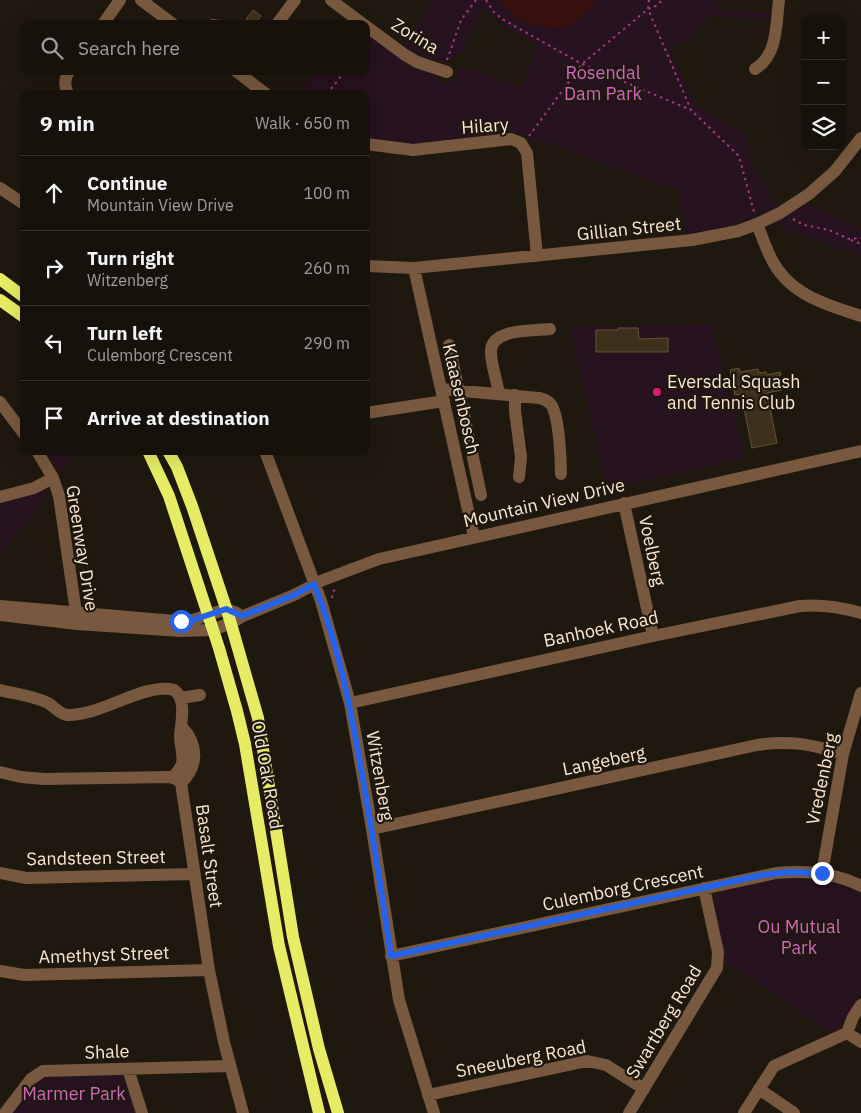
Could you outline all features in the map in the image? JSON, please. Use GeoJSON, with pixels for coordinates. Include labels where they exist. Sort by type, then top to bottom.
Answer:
{"type":"FeatureCollection","features":[{"type":"Feature","properties":{"kind":"main road"},"geometry":{"type":"LineString","coordinates":[[0,279],[20,294]]}},
{"type":"Feature","properties":{"kind":"main road"},"geometry":{"type":"LineString","coordinates":[[0,300],[20,314]]}},
{"type":"Feature","properties":{"kind":"main road","name":"Old Oak Road"},"geometry":{"type":"LineString","coordinates":[[150,455],[169,496],[232,692],[245,744],[278,946],[319,1113]]}},
{"type":"Feature","properties":{"kind":"main road","name":"Old Oak Road"},"geometry":{"type":"LineString","coordinates":[[170,455],[177,467],[192,506],[231,623],[258,718],[270,783],[293,937],[319,1049],[338,1113]]}},
{"type":"Feature","properties":{"kind":"street"},"geometry":{"type":"LineString","coordinates":[[106,20],[120,0]]}},
{"type":"Feature","properties":{"kind":"street"},"geometry":{"type":"LineString","coordinates":[[141,0],[168,20]]}},
{"type":"Feature","properties":{"kind":"street"},"geometry":{"type":"LineString","coordinates":[[280,20],[295,0]]}},
{"type":"Feature","properties":{"kind":"street","name":"Zorina"},"geometry":{"type":"LineString","coordinates":[[331,0],[358,20]]}},
{"type":"Feature","properties":{"kind":"street"},"geometry":{"type":"LineString","coordinates":[[755,70],[765,62],[772,49],[778,0]]}},
{"type":"Feature","properties":{"kind":"street","name":"Zorina"},"geometry":{"type":"LineString","coordinates":[[370,29],[405,55],[418,62],[447,72]]}},
{"type":"Feature","properties":{"kind":"street"},"geometry":{"type":"LineString","coordinates":[[66,90],[65,80],[67,75]]}},
{"type":"Feature","properties":{"kind":"street"},"geometry":{"type":"LineString","coordinates":[[243,75],[261,90]]}},
{"type":"Feature","properties":{"kind":"street","name":"Gillian Street"},"geometry":{"type":"LineString","coordinates":[[370,266],[414,268],[692,240],[723,235],[757,224],[780,213],[822,183],[845,160],[861,138]]}},
{"type":"Feature","properties":{"kind":"street","name":"Hilary"},"geometry":{"type":"LineString","coordinates":[[370,145],[413,150],[511,139],[523,145],[528,157],[537,256]]}},
{"type":"Feature","properties":{"kind":"street"},"geometry":{"type":"LineString","coordinates":[[0,188],[20,201]]}},
{"type":"Feature","properties":{"kind":"street"},"geometry":{"type":"LineString","coordinates":[[757,224],[772,260],[790,284],[813,298],[861,316]]}},
{"type":"Feature","properties":{"kind":"street","name":"Klaasenbosch"},"geometry":{"type":"LineString","coordinates":[[414,268],[474,537]]}},
{"type":"Feature","properties":{"kind":"street"},"geometry":{"type":"LineString","coordinates":[[499,394],[491,352],[494,341],[504,334],[550,329]]}},
{"type":"Feature","properties":{"kind":"street"},"geometry":{"type":"LineString","coordinates":[[449,346],[481,495]]}},
{"type":"Feature","properties":{"kind":"street"},"geometry":{"type":"LineString","coordinates":[[370,412],[459,390],[543,398],[552,406],[561,453],[561,474]]}},
{"type":"Feature","properties":{"kind":"street"},"geometry":{"type":"LineString","coordinates":[[515,395],[515,412],[521,457],[518,477]]}},
{"type":"Feature","properties":{"kind":"street"},"geometry":{"type":"LineString","coordinates":[[0,402],[20,429]]}},
{"type":"Feature","properties":{"kind":"street","name":"Mountain View Drive"},"geometry":{"type":"LineString","coordinates":[[0,606],[181,631],[212,630],[294,595],[314,584],[379,559],[861,451]]}},
{"type":"Feature","properties":{"kind":"street","name":"Greenway Drive"},"geometry":{"type":"LineString","coordinates":[[39,455],[53,478],[60,503],[77,618]]}},
{"type":"Feature","properties":{"kind":"street","name":"Witzenberg"},"geometry":{"type":"LineString","coordinates":[[266,455],[323,607],[350,703],[399,1000],[434,1113]]}},
{"type":"Feature","properties":{"kind":"street"},"geometry":{"type":"LineString","coordinates":[[0,497],[34,488],[53,478]]}},
{"type":"Feature","properties":{"kind":"street","name":"Voelberg"},"geometry":{"type":"LineString","coordinates":[[624,503],[653,636]]}},
{"type":"Feature","properties":{"kind":"street","name":"Banhoek Road"},"geometry":{"type":"LineString","coordinates":[[350,703],[653,636],[800,606],[820,604],[840,607],[861,614]]}},
{"type":"Feature","properties":{"kind":"street"},"geometry":{"type":"LineString","coordinates":[[226,609],[242,616]]}},
{"type":"Feature","properties":{"kind":"street","name":"Mountain View Drive"},"geometry":{"type":"LineString","coordinates":[[0,615],[175,621],[193,620],[226,609]]}},
{"type":"Feature","properties":{"kind":"street"},"geometry":{"type":"LineString","coordinates":[[0,690],[41,700],[66,715],[98,710],[148,691],[174,690],[181,698],[182,727],[192,741],[194,761],[190,774],[177,780],[44,779],[0,772]]}},
{"type":"Feature","properties":{"kind":"street","name":"Vredenberg"},"geometry":{"type":"LineString","coordinates":[[822,873],[842,754],[861,693]]}},
{"type":"Feature","properties":{"kind":"street"},"geometry":{"type":"LineString","coordinates":[[181,698],[200,695]]}},
{"type":"Feature","properties":{"kind":"street","name":"Langeberg"},"geometry":{"type":"LineString","coordinates":[[372,829],[757,745],[778,742],[806,743],[842,754]]}},
{"type":"Feature","properties":{"kind":"street","name":"Basalt Street"},"geometry":{"type":"LineString","coordinates":[[177,780],[209,970],[230,1066],[243,1113]]}},
{"type":"Feature","properties":{"kind":"street","name":"Culemborg Crescent"},"geometry":{"type":"LineString","coordinates":[[391,956],[776,873],[801,871],[822,873],[842,878],[861,886]]}},
{"type":"Feature","properties":{"kind":"street","name":"Sandsteen Street"},"geometry":{"type":"LineString","coordinates":[[0,873],[26,878],[194,874]]}},
{"type":"Feature","properties":{"kind":"street","name":"Swartberg Road"},"geometry":{"type":"LineString","coordinates":[[629,1113],[717,968],[718,952],[704,888]]}},
{"type":"Feature","properties":{"kind":"street","name":"Amethyst Street"},"geometry":{"type":"LineString","coordinates":[[0,971],[24,975],[209,970]]}},
{"type":"Feature","properties":{"kind":"street"},"geometry":{"type":"LineString","coordinates":[[744,1113],[774,1066],[847,1032],[861,1005]]}},
{"type":"Feature","properties":{"kind":"street"},"geometry":{"type":"LineString","coordinates":[[847,1032],[861,1042]]}},
{"type":"Feature","properties":{"kind":"street","name":"Sneeuberg Road"},"geometry":{"type":"LineString","coordinates":[[428,1095],[587,1061],[606,1065],[644,1089]]}},
{"type":"Feature","properties":{"kind":"street","name":"Shale"},"geometry":{"type":"LineString","coordinates":[[5,1113],[31,1079],[39,1072],[230,1066]]}},
{"type":"Feature","properties":{"kind":"street"},"geometry":{"type":"LineString","coordinates":[[128,1069],[142,1113]]}},
{"type":"Feature","properties":{"kind":"street"},"geometry":{"type":"LineString","coordinates":[[759,1089],[794,1113]]}},
{"type":"Feature","properties":{"kind":"path"},"geometry":{"type":"LineString","coordinates":[[447,72],[447,54],[461,20],[476,0]]}},
{"type":"Feature","properties":{"kind":"path"},"geometry":{"type":"LineString","coordinates":[[486,0],[493,11],[502,18],[582,64],[691,110],[739,156],[757,224]]}},
{"type":"Feature","properties":{"kind":"path"},"geometry":{"type":"LineString","coordinates":[[649,0],[648,9],[691,110]]}},
{"type":"Feature","properties":{"kind":"path"},"geometry":{"type":"LineString","coordinates":[[523,145],[582,64],[648,9],[658,5],[662,0]]}},
{"type":"Feature","properties":{"kind":"path"},"geometry":{"type":"LineString","coordinates":[[331,90],[342,75]]}},
{"type":"Feature","properties":{"kind":"path"},"geometry":{"type":"LineString","coordinates":[[780,213],[804,225],[829,230],[861,244]]}},
{"type":"Feature","properties":{"kind":"path"},"geometry":{"type":"LineString","coordinates":[[849,239],[861,238]]}},
{"type":"Feature","properties":{"kind":"path"},"geometry":{"type":"LineString","coordinates":[[332,603],[333,592],[338,586]]}},
{"type":"Feature","properties":{"kind":"green space","name":"Rosendal Dam Park"},"geometry":{"type":"Polygon","coordinates":[[[432,0],[718,0],[718,9],[772,13],[771,20],[709,16],[692,39],[668,47],[695,103],[748,137],[750,159],[777,208],[732,224],[685,234],[678,189],[659,184],[545,142],[533,144],[526,136],[518,133],[424,144],[370,139],[370,90],[302,90],[314,75],[370,75],[370,34],[434,74],[441,83],[448,83],[453,80],[457,68],[472,70],[522,87],[537,44],[510,30],[483,8],[463,50],[450,60],[428,61],[402,48],[432,0]]]}},
{"type":"Feature","properties":{"kind":"green space"},"geometry":{"type":"Polygon","coordinates":[[[807,203],[861,228],[861,256],[786,230],[777,222],[807,203]]]}},
{"type":"Feature","properties":{"kind":"green space","name":"Eversdal Squash and Tennis Club"},"geometry":{"type":"Polygon","coordinates":[[[712,324],[744,458],[607,489],[570,327],[712,324]]]}},
{"type":"Feature","properties":{"kind":"green space"},"geometry":{"type":"Polygon","coordinates":[[[49,455],[75,455],[59,475],[49,455]]]}},
{"type":"Feature","properties":{"kind":"green space"},"geometry":{"type":"Polygon","coordinates":[[[42,492],[47,493],[44,499],[0,556],[1,501],[42,492]]]}},
{"type":"Feature","properties":{"kind":"green space","name":"Ou Mutual Park"},"geometry":{"type":"Polygon","coordinates":[[[801,876],[836,882],[861,893],[861,994],[834,1035],[723,960],[713,902],[720,890],[776,877],[801,876]]]}},
{"type":"Feature","properties":{"kind":"green space","name":"Marmer Park"},"geometry":{"type":"Polygon","coordinates":[[[117,1075],[129,1086],[138,1113],[11,1113],[39,1079],[46,1077],[117,1075]]]}},
{"type":"Feature","properties":{"kind":"shaded area"},"geometry":{"type":"Polygon","coordinates":[[[499,0],[597,0],[574,24],[559,29],[528,24],[511,14],[499,0]]]}},
{"type":"Feature","properties":{"kind":"building"},"geometry":{"type":"Polygon","coordinates":[[[253,10],[261,16],[258,20],[246,19],[253,10]]]}},
{"type":"Feature","properties":{"kind":"building"},"geometry":{"type":"Polygon","coordinates":[[[618,328],[638,328],[639,339],[668,338],[668,352],[596,352],[596,330],[618,330],[618,328]]]}},
{"type":"Feature","properties":{"kind":"building"},"geometry":{"type":"Polygon","coordinates":[[[739,368],[740,372],[758,369],[759,373],[766,372],[767,375],[780,372],[782,390],[767,393],[777,443],[752,448],[741,394],[735,395],[730,370],[739,368]]]}},
{"type":"Feature","properties":{"kind":"place","name":"Eversdal Squash and Tennis Club"},"geometry":{"type":"Point","coordinates":[657,392]}},
{"type":"Feature","properties":{"kind":"route"},"geometry":{"type":"LineString","coordinates":[[181,621],[193,620],[226,609],[242,616],[294,595],[314,584],[323,607],[350,703],[372,829],[391,956],[762,875],[790,872],[822,873]]}}]}
